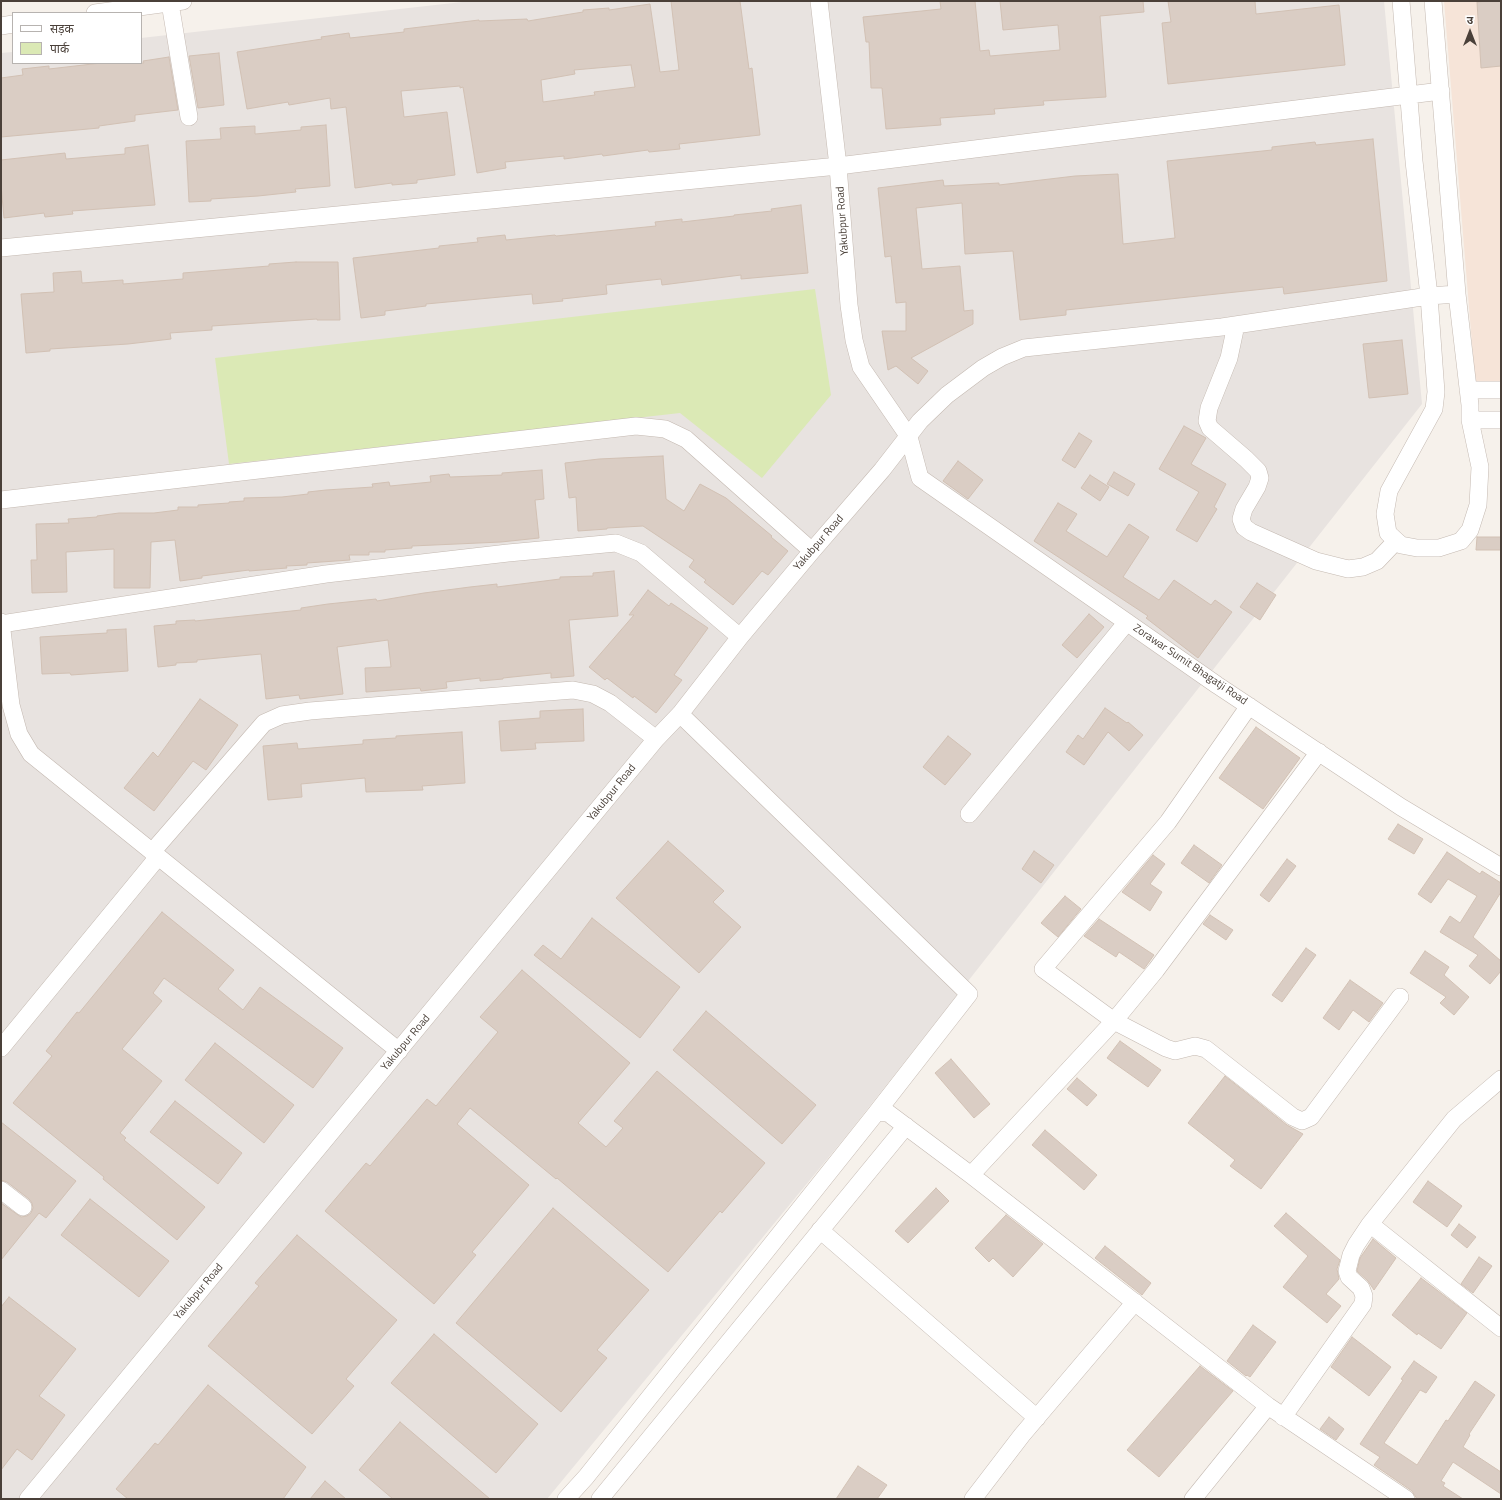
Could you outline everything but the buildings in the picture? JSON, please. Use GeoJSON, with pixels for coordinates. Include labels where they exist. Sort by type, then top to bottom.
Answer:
{"type":"FeatureCollection","features":[{"type":"Feature","properties":{"kind":"street","name":"Yakubpur Road"},"geometry":{"type":"LineString","coordinates":[[28,1499],[656,739],[680,714],[740,637],[909,437],[861,367],[854,340],[849,306],[838,166],[819,1]]}},
{"type":"Feature","properties":{"kind":"street"},"geometry":{"type":"LineString","coordinates":[[1401,1],[1414,161],[1429,296],[1436,392],[1434,409],[1389,491],[1385,514],[1388,533],[1401,545],[1417,548],[1439,548],[1460,542],[1470,530],[1478,505],[1480,467],[1470,420],[1457,294],[1433,1]]}},
{"type":"Feature","properties":{"kind":"street"},"geometry":{"type":"LineString","coordinates":[[102,12],[177,2],[189,117]]}},
{"type":"Feature","properties":{"kind":"street"},"geometry":{"type":"LineString","coordinates":[[1,26],[12,24]]}},
{"type":"Feature","properties":{"kind":"street"},"geometry":{"type":"LineString","coordinates":[[1,248],[838,166],[1441,91]]}},
{"type":"Feature","properties":{"kind":"street"},"geometry":{"type":"LineString","coordinates":[[909,437],[920,421],[947,395],[983,368],[1002,357],[1024,348],[1236,325],[1429,296],[1457,294]]}},
{"type":"Feature","properties":{"kind":"street"},"geometry":{"type":"LineString","coordinates":[[1236,325],[1229,358],[1209,408],[1207,421],[1210,428],[1258,471],[1260,478],[1244,509],[1241,519],[1244,527],[1251,532],[1316,561],[1348,569],[1363,567],[1377,561],[1396,540]]}},
{"type":"Feature","properties":{"kind":"street"},"geometry":{"type":"LineString","coordinates":[[1468,390],[1501,390]]}},
{"type":"Feature","properties":{"kind":"street"},"geometry":{"type":"LineString","coordinates":[[1470,420],[1501,420]]}},
{"type":"Feature","properties":{"kind":"street"},"geometry":{"type":"LineString","coordinates":[[1,500],[636,426],[665,429],[686,439],[812,551]]}},
{"type":"Feature","properties":{"kind":"street","name":"Zorawar Sumit Bhagatji Road"},"geometry":{"type":"LineString","coordinates":[[909,437],[920,478],[1249,706],[1401,807],[1501,867]]}},
{"type":"Feature","properties":{"kind":"street"},"geometry":{"type":"LineString","coordinates":[[399,1051],[31,754],[19,734],[11,705],[1,623],[326,574],[508,553],[616,543],[641,554],[740,637]]}},
{"type":"Feature","properties":{"kind":"street"},"geometry":{"type":"LineString","coordinates":[[969,814],[1127,622]]}},
{"type":"Feature","properties":{"kind":"street"},"geometry":{"type":"LineString","coordinates":[[1,1048],[155,854],[264,723],[282,715],[310,711],[573,690],[593,694],[610,703],[656,739]]}},
{"type":"Feature","properties":{"kind":"street"},"geometry":{"type":"LineString","coordinates":[[1249,706],[1168,822],[1043,969],[1114,1021],[1166,1048],[1175,1051],[1195,1046],[1206,1049],[1293,1117],[1302,1121],[1311,1117],[1400,997]]}},
{"type":"Feature","properties":{"kind":"street"},"geometry":{"type":"LineString","coordinates":[[567,1499],[877,1112],[969,994],[680,714]]}},
{"type":"Feature","properties":{"kind":"street"},"geometry":{"type":"LineString","coordinates":[[971,1174],[1114,1021],[1156,970],[1319,752]]}},
{"type":"Feature","properties":{"kind":"street"},"geometry":{"type":"LineString","coordinates":[[1283,1417],[1363,1304],[1364,1296],[1361,1288],[1349,1277],[1347,1272],[1351,1255],[1370,1224],[1454,1119],[1501,1079]]}},
{"type":"Feature","properties":{"kind":"street"},"geometry":{"type":"LineString","coordinates":[[877,1112],[888,1113],[971,1174],[1283,1417],[1406,1499]]}},
{"type":"Feature","properties":{"kind":"street"},"geometry":{"type":"LineString","coordinates":[[586,1477],[606,1497],[820,1230],[906,1126]]}},
{"type":"Feature","properties":{"kind":"street"},"geometry":{"type":"LineString","coordinates":[[1,1190],[23,1207]]}},
{"type":"Feature","properties":{"kind":"street"},"geometry":{"type":"LineString","coordinates":[[1370,1224],[1501,1328]]}},
{"type":"Feature","properties":{"kind":"street"},"geometry":{"type":"LineString","coordinates":[[820,1230],[1037,1418]]}},
{"type":"Feature","properties":{"kind":"street"},"geometry":{"type":"LineString","coordinates":[[973,1499],[1037,1418],[1135,1302]]}},
{"type":"Feature","properties":{"kind":"street"},"geometry":{"type":"LineString","coordinates":[[1193,1499],[1268,1406]]}},
{"type":"Feature","properties":{"kind":"shaded area"},"geometry":{"type":"Polygon","coordinates":[[[471,1],[1384,1],[1422,404],[847,1135],[547,1499],[1,1499],[1,53],[12,52],[12,64],[142,64],[142,38],[471,1]]]}},
{"type":"Feature","properties":{"kind":"shaded area"},"geometry":{"type":"Polygon","coordinates":[[[1444,1],[1501,1],[1501,382],[1475,381],[1444,1]]]}},
{"type":"Feature","properties":{"kind":"green space"},"geometry":{"type":"Polygon","coordinates":[[[815,289],[831,395],[762,478],[680,413],[229,464],[215,358],[815,289]]]}}]}
